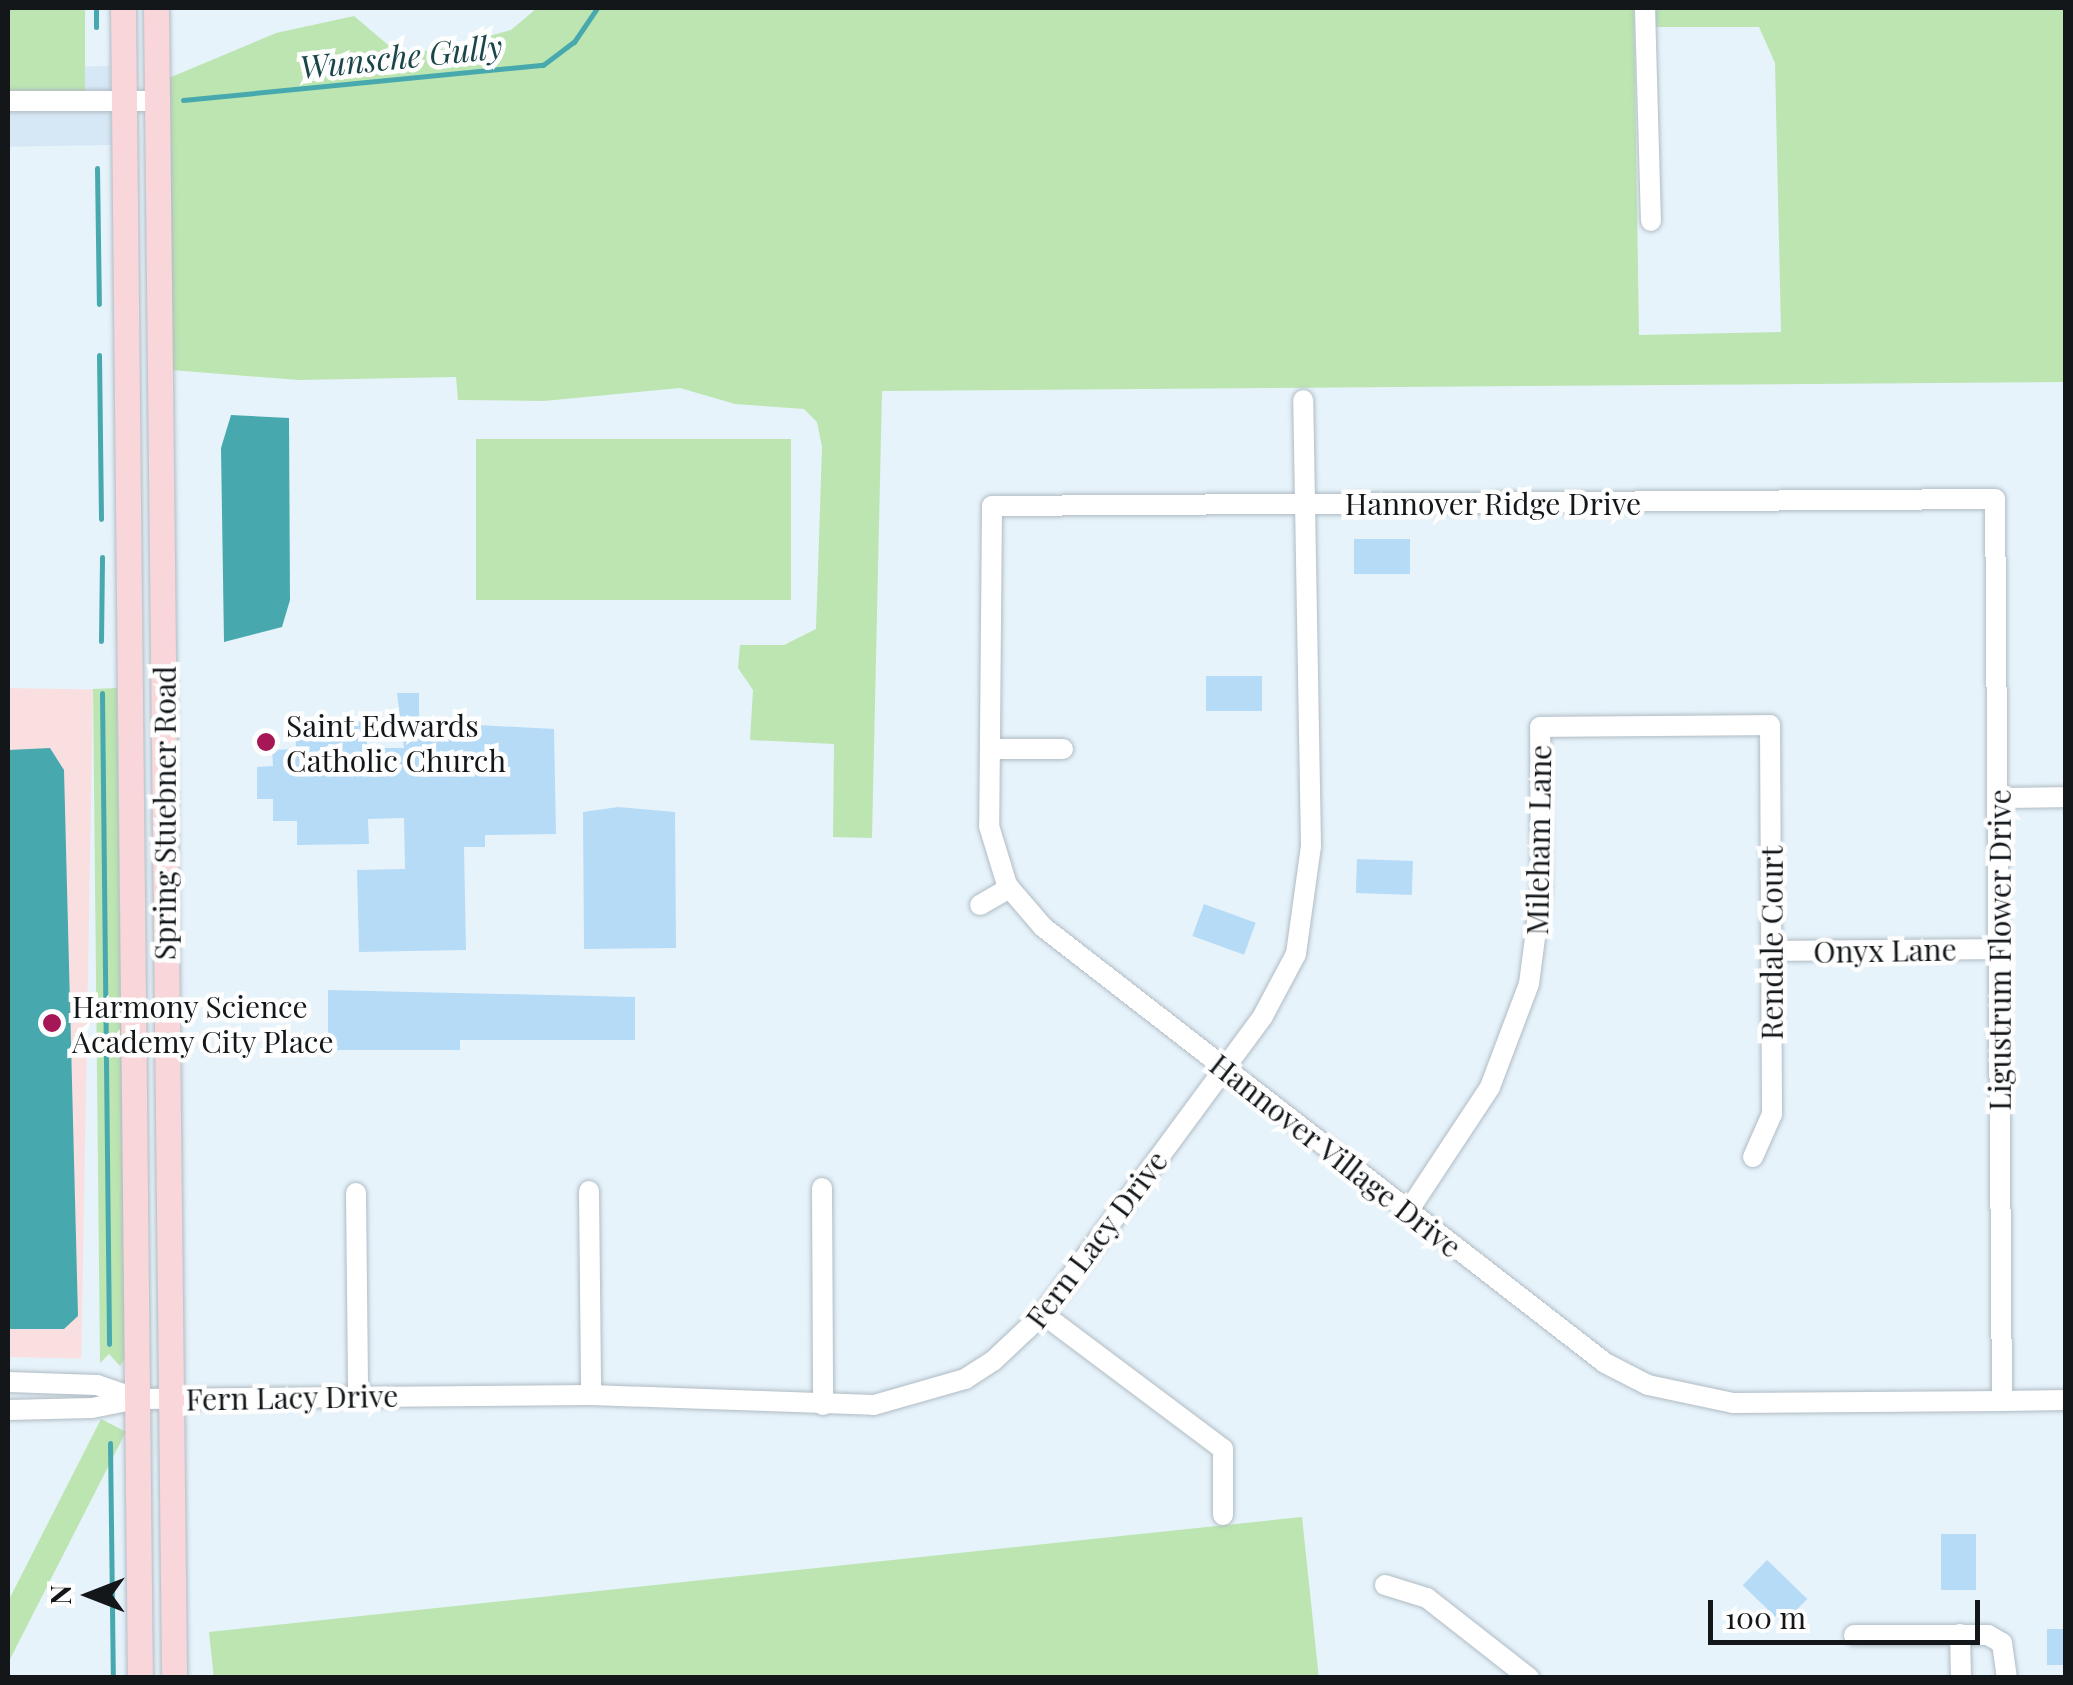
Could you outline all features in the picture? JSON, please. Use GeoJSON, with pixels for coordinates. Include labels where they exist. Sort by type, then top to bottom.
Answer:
{"type":"FeatureCollection","features":[{"type":"Feature","properties":{"kind":"main road","name":"Spring Stuebner Road"},"geometry":{"type":"LineString","coordinates":[[124,8],[140,1678]]}},
{"type":"Feature","properties":{"kind":"main road","name":"Spring Stuebner Road"},"geometry":{"type":"LineString","coordinates":[[156,8],[174,1678]]}},
{"type":"Feature","properties":{"kind":"main road"},"geometry":{"type":"LineString","coordinates":[[126,384],[159,384]]}},
{"type":"Feature","properties":{"kind":"main road"},"geometry":{"type":"LineString","coordinates":[[130,675],[163,674]]}},
{"type":"Feature","properties":{"kind":"main road"},"geometry":{"type":"LineString","coordinates":[[133,1094],[166,1093]]}},
{"type":"Feature","properties":{"kind":"street"},"geometry":{"type":"LineString","coordinates":[[1645,8],[1651,221]]}},
{"type":"Feature","properties":{"kind":"street"},"geometry":{"type":"LineString","coordinates":[[8,101],[156,101]]}},
{"type":"Feature","properties":{"kind":"street","name":"Fern Lacy Drive"},"geometry":{"type":"LineString","coordinates":[[137,1399],[591,1395],[874,1405],[965,1379],[1043,1314],[1263,1016],[1296,954],[1309,892],[1303,400]]}},
{"type":"Feature","properties":{"kind":"street","name":"Hannover Ridge Drive"},"geometry":{"type":"LineString","coordinates":[[992,506],[1995,499]]}},
{"type":"Feature","properties":{"kind":"street","name":"Ligustrum Flower Drive"},"geometry":{"type":"LineString","coordinates":[[1995,499],[2002,1401]]}},
{"type":"Feature","properties":{"kind":"street","name":"Hannover Village Drive"},"geometry":{"type":"LineString","coordinates":[[992,506],[989,826],[1010,888],[1043,927],[1604,1363],[1648,1385],[1733,1402],[2066,1400]]}},
{"type":"Feature","properties":{"kind":"street","name":"Rendale Court"},"geometry":{"type":"LineString","coordinates":[[1752,1157],[1772,1114],[1770,725]]}},
{"type":"Feature","properties":{"kind":"street","name":"Mileham Lane"},"geometry":{"type":"LineString","coordinates":[[1409,1210],[1490,1087],[1529,984],[1541,892],[1540,727],[1770,725]]}},
{"type":"Feature","properties":{"kind":"street"},"geometry":{"type":"LineString","coordinates":[[990,749],[1063,749]]}},
{"type":"Feature","properties":{"kind":"street"},"geometry":{"type":"LineString","coordinates":[[1997,798],[2066,797]]}},
{"type":"Feature","properties":{"kind":"street"},"geometry":{"type":"LineString","coordinates":[[980,905],[1010,888]]}},
{"type":"Feature","properties":{"kind":"street","name":"Onyx Lane"},"geometry":{"type":"LineString","coordinates":[[1771,951],[1998,949]]}},
{"type":"Feature","properties":{"kind":"street"},"geometry":{"type":"LineString","coordinates":[[822,1188],[823,1405]]}},
{"type":"Feature","properties":{"kind":"street"},"geometry":{"type":"LineString","coordinates":[[588,1191],[591,1395]]}},
{"type":"Feature","properties":{"kind":"street"},"geometry":{"type":"LineString","coordinates":[[356,1193],[358,1397]]}},
{"type":"Feature","properties":{"kind":"street"},"geometry":{"type":"LineString","coordinates":[[1043,1314],[1224,1449],[1223,1515]]}},
{"type":"Feature","properties":{"kind":"street"},"geometry":{"type":"LineString","coordinates":[[8,1382],[97,1386],[137,1399]]}},
{"type":"Feature","properties":{"kind":"street"},"geometry":{"type":"LineString","coordinates":[[8,1410],[92,1408],[137,1399]]}},
{"type":"Feature","properties":{"kind":"street"},"geometry":{"type":"LineString","coordinates":[[1385,1585],[1427,1598],[1529,1678]]}},
{"type":"Feature","properties":{"kind":"street"},"geometry":{"type":"LineString","coordinates":[[1854,1634],[1960,1634],[2002,1643],[2007,1678]]}},
{"type":"Feature","properties":{"kind":"street"},"geometry":{"type":"LineString","coordinates":[[1960,1634],[1961,1678]]}},
{"type":"Feature","properties":{"kind":"shaded area"},"geometry":{"type":"Polygon","coordinates":[[[110,66],[111,145],[9,147],[8,68],[110,66]]]}},
{"type":"Feature","properties":{"kind":"shaded area","name":"Harmony Science Academy City Place"},"geometry":{"type":"Polygon","coordinates":[[[8,688],[93,689],[81,1358],[8,1357],[8,688]]]}},
{"type":"Feature","properties":{"kind":"green space"},"geometry":{"type":"Polygon","coordinates":[[[8,8],[85,8],[85,92],[8,92],[8,8]]]}},
{"type":"Feature","properties":{"kind":"green space"},"geometry":{"type":"Polygon","coordinates":[[[537,8],[1634,8],[1639,335],[1781,332],[1775,63],[1759,27],[1656,27],[1656,8],[2065,8],[2065,382],[882,391],[872,838],[833,837],[834,744],[750,740],[753,690],[738,668],[740,645],[784,645],[816,629],[822,447],[817,422],[804,409],[735,404],[680,388],[544,401],[458,400],[456,377],[299,380],[171,370],[164,80],[276,33],[354,16],[394,50],[435,51],[511,30],[537,8]]]}},
{"type":"Feature","properties":{"kind":"green space"},"geometry":{"type":"Polygon","coordinates":[[[476,439],[791,439],[791,600],[476,600],[476,439]]]}},
{"type":"Feature","properties":{"kind":"green space"},"geometry":{"type":"Polygon","coordinates":[[[117,688],[125,1358],[120,1366],[109,1354],[100,1363],[93,689],[117,688]]]}},
{"type":"Feature","properties":{"kind":"green space"},"geometry":{"type":"Polygon","coordinates":[[[101,1419],[126,1432],[9,1662],[8,1602],[101,1419]]]}},
{"type":"Feature","properties":{"kind":"green space"},"geometry":{"type":"Polygon","coordinates":[[[1302,1517],[1319,1677],[214,1678],[209,1632],[1302,1517]]]}},
{"type":"Feature","properties":{"kind":"water"},"geometry":{"type":"Polygon","coordinates":[[[231,415],[289,418],[290,600],[282,627],[224,642],[221,448],[231,415]]]}},
{"type":"Feature","properties":{"kind":"water","name":"Harmony Science Academy City Place"},"geometry":{"type":"Polygon","coordinates":[[[50,748],[64,770],[78,1316],[64,1329],[8,1329],[8,750],[50,748]]]}},
{"type":"Feature","properties":{"kind":"building"},"geometry":{"type":"Polygon","coordinates":[[[1354,539],[1410,539],[1410,574],[1354,574],[1354,539]]]}},
{"type":"Feature","properties":{"kind":"building"},"geometry":{"type":"Polygon","coordinates":[[[1206,676],[1262,676],[1262,711],[1206,711],[1206,676]]]}},
{"type":"Feature","properties":{"kind":"building"},"geometry":{"type":"Polygon","coordinates":[[[397,693],[419,693],[419,722],[554,729],[556,834],[485,835],[485,847],[464,847],[466,950],[359,952],[357,870],[405,869],[404,818],[368,819],[369,844],[297,845],[297,821],[273,821],[273,799],[257,799],[257,767],[273,766],[272,750],[296,749],[295,720],[367,719],[367,748],[404,748],[397,693]]]}},
{"type":"Feature","properties":{"kind":"building"},"geometry":{"type":"Polygon","coordinates":[[[618,807],[675,812],[676,948],[584,949],[583,812],[618,807]]]}},
{"type":"Feature","properties":{"kind":"building"},"geometry":{"type":"Polygon","coordinates":[[[1357,859],[1413,861],[1412,895],[1356,893],[1357,859]]]}},
{"type":"Feature","properties":{"kind":"building"},"geometry":{"type":"Polygon","coordinates":[[[1204,904],[1256,923],[1244,955],[1192,936],[1204,904]]]}},
{"type":"Feature","properties":{"kind":"building"},"geometry":{"type":"Polygon","coordinates":[[[328,990],[635,997],[635,1040],[460,1040],[460,1050],[328,1050],[328,990]]]}},
{"type":"Feature","properties":{"kind":"building"},"geometry":{"type":"Polygon","coordinates":[[[1941,1534],[1976,1534],[1976,1590],[1941,1590],[1941,1534]]]}},
{"type":"Feature","properties":{"kind":"building"},"geometry":{"type":"Polygon","coordinates":[[[1767,1560],[1807,1599],[1783,1624],[1743,1585],[1767,1560]]]}},
{"type":"Feature","properties":{"kind":"building"},"geometry":{"type":"Polygon","coordinates":[[[2047,1629],[2066,1629],[2066,1665],[2047,1665],[2047,1629]]]}},
{"type":"Feature","properties":{"kind":"waterway"},"geometry":{"type":"LineString","coordinates":[[96,8],[96,27]]}},
{"type":"Feature","properties":{"kind":"waterway","name":"Wunsche Gully"},"geometry":{"type":"LineString","coordinates":[[183,100],[543,65],[574,42],[597,8]]}},
{"type":"Feature","properties":{"kind":"waterway"},"geometry":{"type":"LineString","coordinates":[[97,168],[99,304]]}},
{"type":"Feature","properties":{"kind":"waterway"},"geometry":{"type":"LineString","coordinates":[[99,355],[101,519]]}},
{"type":"Feature","properties":{"kind":"waterway"},"geometry":{"type":"LineString","coordinates":[[101,641],[102,557]]}},
{"type":"Feature","properties":{"kind":"waterway"},"geometry":{"type":"LineString","coordinates":[[102,693],[109,1344]]}},
{"type":"Feature","properties":{"kind":"waterway"},"geometry":{"type":"LineString","coordinates":[[110,1443],[113,1678]]}},
{"type":"Feature","properties":{"kind":"place","name":"Saint Edwards Catholic Church"},"geometry":{"type":"Point","coordinates":[266,742]}},
{"type":"Feature","properties":{"kind":"place","name":"Harmony Science Academy City Place"},"geometry":{"type":"Point","coordinates":[52,1023]}}]}
